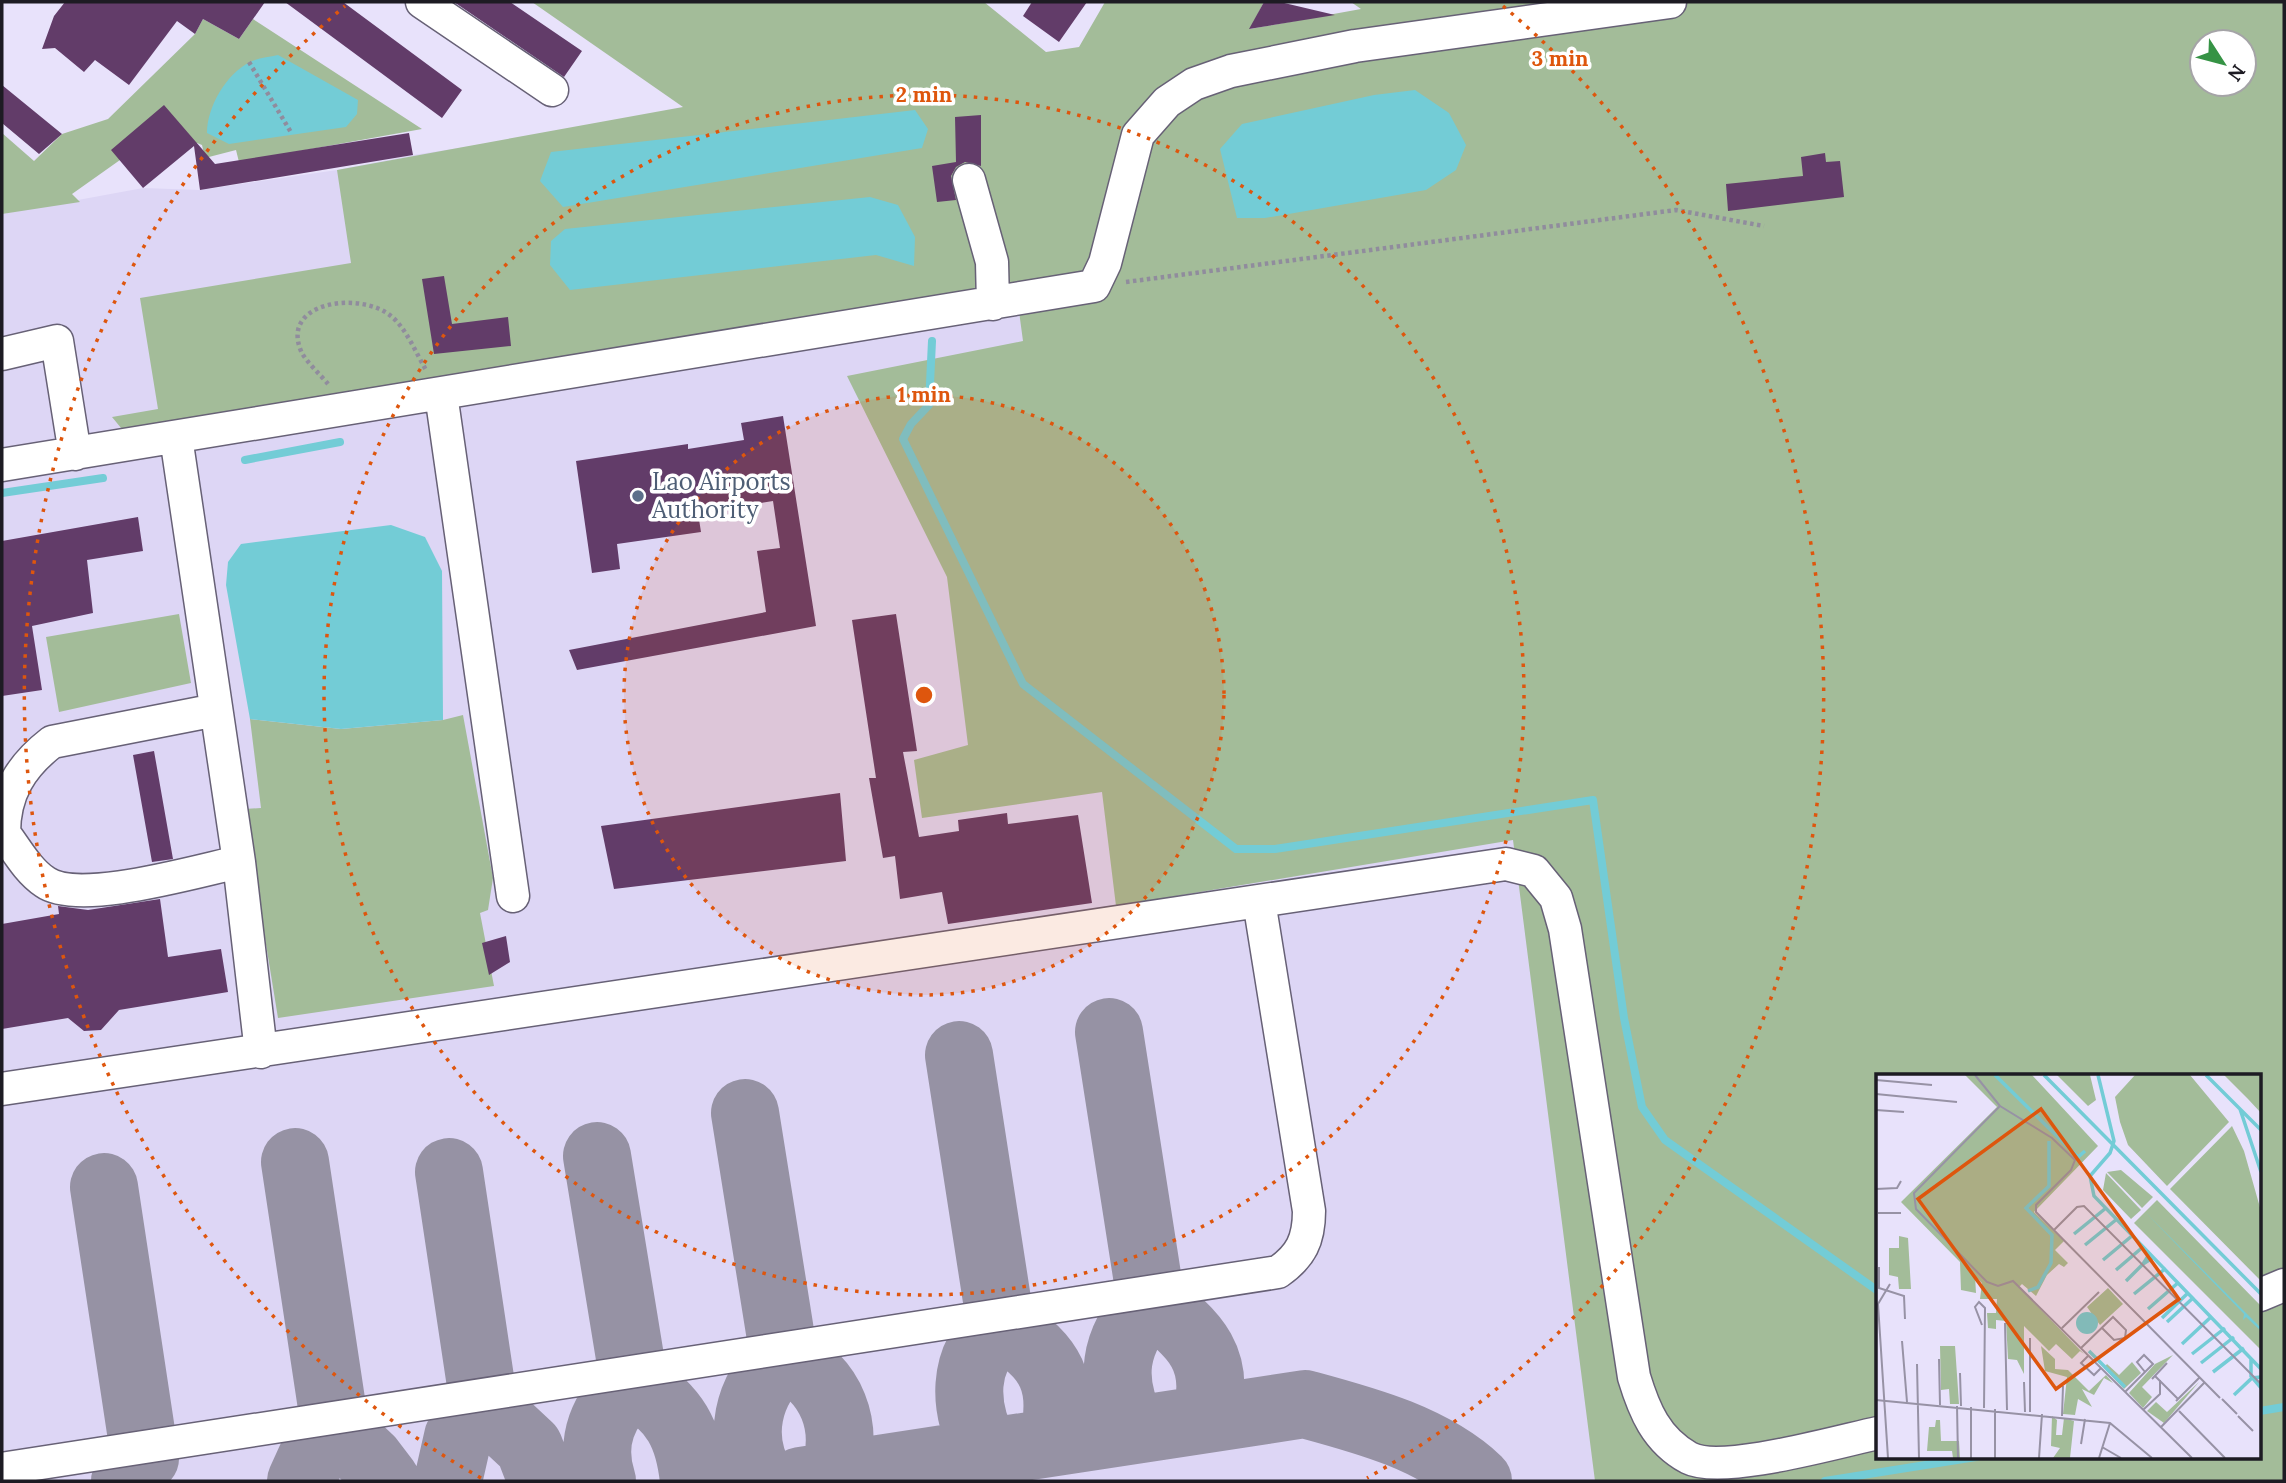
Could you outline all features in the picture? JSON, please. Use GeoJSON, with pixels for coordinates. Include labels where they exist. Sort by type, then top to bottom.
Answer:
{"type":"FeatureCollection","features":[{"type":"Feature","properties":{"kind":"street"},"geometry":{"type":"LineString","coordinates":[[422,2],[552,90]]}},
{"type":"Feature","properties":{"kind":"street"},"geometry":{"type":"LineString","coordinates":[[2,465],[1094,286],[1108,253],[1138,135],[1167,102],[1194,84],[1231,71],[1356,46],[1670,2]]}},
{"type":"Feature","properties":{"kind":"street"},"geometry":{"type":"LineString","coordinates":[[969,180],[992,262],[993,304]]}},
{"type":"Feature","properties":{"kind":"street"},"geometry":{"type":"LineString","coordinates":[[2,354],[57,341],[75,454]]}},
{"type":"Feature","properties":{"kind":"street"},"geometry":{"type":"LineString","coordinates":[[441,394],[513,896]]}},
{"type":"Feature","properties":{"kind":"street"},"geometry":{"type":"LineString","coordinates":[[176,437],[239,862],[238,875],[261,1052]]}},
{"type":"Feature","properties":{"kind":"street"},"geometry":{"type":"LineString","coordinates":[[216,710],[52,743],[34,757],[15,781],[7,800],[4,833],[45,882],[65,892],[100,891],[239,862]]}},
{"type":"Feature","properties":{"kind":"street"},"geometry":{"type":"LineString","coordinates":[[2,1089],[1506,864],[1534,871],[1556,898],[1565,929],[1634,1377],[1646,1416],[1665,1440],[1691,1459],[1722,1462],[1763,1458],[1876,1433]]}},
{"type":"Feature","properties":{"kind":"street"},"geometry":{"type":"LineString","coordinates":[[2,1469],[1278,1272],[1293,1261],[1304,1246],[1309,1211],[1259,901]]}},
{"type":"Feature","properties":{"kind":"street"},"geometry":{"type":"LineString","coordinates":[[2262,1294],[2284,1285]]}},
{"type":"Feature","properties":{"kind":"path"},"geometry":{"type":"LineString","coordinates":[[249,62],[292,134]]}},
{"type":"Feature","properties":{"kind":"path"},"geometry":{"type":"LineString","coordinates":[[1094,286],[1676,210],[1764,226]]}},
{"type":"Feature","properties":{"kind":"path"},"geometry":{"type":"LineString","coordinates":[[348,409],[301,351],[299,332],[303,319],[317,309],[345,301],[371,303],[393,317],[441,394]]}},
{"type":"Feature","properties":{"kind":"shaded area"},"geometry":{"type":"Polygon","coordinates":[[[532,2],[984,2],[1046,52],[1079,47],[1105,2],[1264,2],[1250,29],[1361,9],[1351,2],[2284,2],[2284,1481],[1595,1481],[1513,840],[1116,906],[1102,792],[922,818],[914,760],[968,745],[947,577],[847,376],[1023,341],[1016,289],[126,434],[112,417],[158,409],[140,298],[351,263],[337,170],[683,107],[532,2]]]}},
{"type":"Feature","properties":{"kind":"shaded area"},"geometry":{"type":"Polygon","coordinates":[[[2284,2],[2284,1481],[2,1481],[2,214],[143,188],[200,190],[337,170],[413,155],[1310,19],[2284,2]]]}},
{"type":"Feature","properties":{"kind":"shaded area"},"geometry":{"type":"Polygon","coordinates":[[[203,19],[239,39],[253,19],[422,129],[239,162],[236,150],[205,158],[202,145],[197,143],[120,160],[72,194],[80,202],[2,214],[2,133],[34,161],[62,134],[108,119],[195,34],[203,19]]]}},
{"type":"Feature","properties":{"kind":"shaded area"},"geometry":{"type":"Polygon","coordinates":[[[278,55],[358,100],[357,114],[346,127],[229,144],[207,133],[214,102],[233,74],[253,61],[278,55]]]}},
{"type":"Feature","properties":{"kind":"shaded area"},"geometry":{"type":"Polygon","coordinates":[[[1415,90],[1449,113],[1466,145],[1456,170],[1426,190],[1265,218],[1237,218],[1220,149],[1242,124],[1374,95],[1415,90]]]}},
{"type":"Feature","properties":{"kind":"shaded area"},"geometry":{"type":"Polygon","coordinates":[[[915,110],[928,129],[922,148],[563,207],[540,181],[551,152],[915,110]]]}},
{"type":"Feature","properties":{"kind":"shaded area"},"geometry":{"type":"Polygon","coordinates":[[[870,197],[898,205],[915,237],[914,266],[876,255],[570,290],[550,265],[551,241],[565,229],[870,197]]]}},
{"type":"Feature","properties":{"kind":"shaded area"},"geometry":{"type":"Polygon","coordinates":[[[391,525],[425,537],[442,571],[443,720],[341,729],[250,719],[226,585],[228,562],[241,544],[391,525]]]}},
{"type":"Feature","properties":{"kind":"shaded area"},"geometry":{"type":"Polygon","coordinates":[[[179,614],[191,683],[59,712],[46,637],[179,614]]]}},
{"type":"Feature","properties":{"kind":"shaded area"},"geometry":{"type":"Polygon","coordinates":[[[463,715],[493,878],[488,910],[480,913],[494,986],[278,1018],[244,809],[261,808],[250,719],[341,729],[443,720],[463,715]]]}},
{"type":"Feature","properties":{"kind":"building"},"geometry":{"type":"Polygon","coordinates":[[[65,2],[265,2],[239,39],[203,19],[195,34],[177,21],[129,85],[95,60],[84,72],[55,48],[42,49],[54,16],[65,2]]]}},
{"type":"Feature","properties":{"kind":"building"},"geometry":{"type":"Polygon","coordinates":[[[285,2],[343,2],[462,90],[442,118],[285,2]]]}},
{"type":"Feature","properties":{"kind":"building"},"geometry":{"type":"Polygon","coordinates":[[[454,2],[510,2],[582,51],[564,77],[454,2]]]}},
{"type":"Feature","properties":{"kind":"building"},"geometry":{"type":"Polygon","coordinates":[[[1032,2],[1087,2],[1059,42],[1023,16],[1032,2]]]}},
{"type":"Feature","properties":{"kind":"building"},"geometry":{"type":"Polygon","coordinates":[[[1264,2],[1280,2],[1335,15],[1249,29],[1264,2]]]}},
{"type":"Feature","properties":{"kind":"building"},"geometry":{"type":"Polygon","coordinates":[[[2,85],[62,134],[39,154],[2,123],[2,85]]]}},
{"type":"Feature","properties":{"kind":"building"},"geometry":{"type":"Polygon","coordinates":[[[164,105],[215,164],[409,133],[413,155],[200,190],[194,146],[143,188],[111,150],[164,105]]]}},
{"type":"Feature","properties":{"kind":"building"},"geometry":{"type":"Polygon","coordinates":[[[981,115],[981,166],[965,162],[956,167],[951,176],[956,200],[937,202],[932,166],[956,162],[955,117],[981,115]]]}},
{"type":"Feature","properties":{"kind":"building"},"geometry":{"type":"Polygon","coordinates":[[[1825,153],[1826,162],[1840,161],[1844,197],[1728,211],[1726,184],[1803,176],[1801,157],[1825,153]]]}},
{"type":"Feature","properties":{"kind":"building"},"geometry":{"type":"Polygon","coordinates":[[[444,276],[452,324],[508,317],[511,346],[434,354],[422,279],[444,276]]]}},
{"type":"Feature","properties":{"kind":"building"},"geometry":{"type":"Polygon","coordinates":[[[783,416],[816,626],[577,670],[569,650],[766,612],[757,551],[780,548],[773,501],[698,513],[701,532],[617,544],[620,569],[592,573],[576,461],[688,444],[688,449],[744,440],[741,423],[783,416]]]}},
{"type":"Feature","properties":{"kind":"building"},"geometry":{"type":"Polygon","coordinates":[[[138,517],[143,551],[87,560],[93,613],[32,626],[42,690],[2,696],[2,541],[138,517]]]}},
{"type":"Feature","properties":{"kind":"building"},"geometry":{"type":"Polygon","coordinates":[[[896,614],[917,751],[903,752],[919,837],[959,831],[958,820],[1007,813],[1008,824],[1078,815],[1092,903],[948,924],[942,892],[900,899],[895,856],[883,858],[869,778],[876,778],[852,620],[896,614]]]}},
{"type":"Feature","properties":{"kind":"building"},"geometry":{"type":"Polygon","coordinates":[[[154,751],[173,859],[152,862],[133,755],[154,751]]]}},
{"type":"Feature","properties":{"kind":"building"},"geometry":{"type":"Polygon","coordinates":[[[840,793],[846,861],[614,889],[601,826],[840,793]]]}},
{"type":"Feature","properties":{"kind":"building"},"geometry":{"type":"Polygon","coordinates":[[[160,899],[168,957],[221,949],[228,992],[119,1010],[101,1030],[84,1031],[68,1018],[2,1029],[2,924],[59,914],[58,906],[88,910],[160,899]]]}},
{"type":"Feature","properties":{"kind":"building"},"geometry":{"type":"Polygon","coordinates":[[[506,936],[510,962],[489,975],[482,943],[506,936]]]}},
{"type":"Feature","properties":{"kind":"waterway"},"geometry":{"type":"LineString","coordinates":[[932,341],[929,405],[911,424],[903,439],[1023,684],[1236,849],[1275,849],[1593,800],[1624,1018],[1642,1107],[1665,1140],[1876,1290]]}},
{"type":"Feature","properties":{"kind":"waterway"},"geometry":{"type":"LineString","coordinates":[[245,460],[340,442]]}},
{"type":"Feature","properties":{"kind":"waterway"},"geometry":{"type":"LineString","coordinates":[[2,493],[103,478]]}},
{"type":"Feature","properties":{"kind":"waterway"},"geometry":{"type":"LineString","coordinates":[[2262,1411],[2284,1407]]}},
{"type":"Feature","properties":{"kind":"waterway"},"geometry":{"type":"LineString","coordinates":[[1825,1481],[1970,1458]]}},
{"type":"Feature","properties":{"kind":"taxiway"},"geometry":{"type":"LineString","coordinates":[[1109,1032],[1151,1301],[1129,1331],[1118,1362],[1120,1394],[1133,1429]]}},
{"type":"Feature","properties":{"kind":"taxiway"},"geometry":{"type":"LineString","coordinates":[[959,1055],[1001,1326],[978,1353],[970,1385],[973,1418],[986,1451]]}},
{"type":"Feature","properties":{"kind":"taxiway"},"geometry":{"type":"LineString","coordinates":[[745,1113],[784,1357],[761,1384],[749,1415],[749,1448],[762,1481]]}},
{"type":"Feature","properties":{"kind":"taxiway"},"geometry":{"type":"LineString","coordinates":[[597,1156],[634,1382],[614,1403],[602,1426],[597,1452],[602,1481]]}},
{"type":"Feature","properties":{"kind":"taxiway"},"geometry":{"type":"LineString","coordinates":[[295,1162],[335,1427],[311,1459],[301,1481]]}},
{"type":"Feature","properties":{"kind":"taxiway"},"geometry":{"type":"LineString","coordinates":[[449,1172],[484,1405]]}},
{"type":"Feature","properties":{"kind":"taxiway"},"geometry":{"type":"LineString","coordinates":[[104,1187],[145,1458],[125,1481]]}},
{"type":"Feature","properties":{"kind":"taxiway"},"geometry":{"type":"LineString","coordinates":[[1151,1301],[1181,1325],[1201,1350],[1210,1381],[1210,1399],[1205,1419]]}},
{"type":"Feature","properties":{"kind":"taxiway"},"geometry":{"type":"LineString","coordinates":[[1001,1326],[1032,1348],[1051,1373],[1058,1403],[1053,1441]]}},
{"type":"Feature","properties":{"kind":"taxiway"},"geometry":{"type":"LineString","coordinates":[[784,1357],[801,1366],[814,1378],[833,1406],[840,1440],[833,1476]]}},
{"type":"Feature","properties":{"kind":"taxiway"},"geometry":{"type":"LineString","coordinates":[[634,1382],[660,1402],[678,1424],[688,1449],[694,1481]]}},
{"type":"Feature","properties":{"kind":"taxiway"},"geometry":{"type":"LineString","coordinates":[[800,1481],[1305,1404],[1397,1432],[1440,1453],[1478,1481]]}},
{"type":"Feature","properties":{"kind":"taxiway"},"geometry":{"type":"LineString","coordinates":[[448,1481],[458,1437],[484,1405],[529,1447],[542,1481]]}},
{"type":"Feature","properties":{"kind":"taxiway"},"geometry":{"type":"LineString","coordinates":[[335,1427],[370,1460],[386,1481]]}},
{"type":"Feature","properties":{"kind":"place","name":"Lao Airports Authority"},"geometry":{"type":"Point","coordinates":[638,496]}}]}
